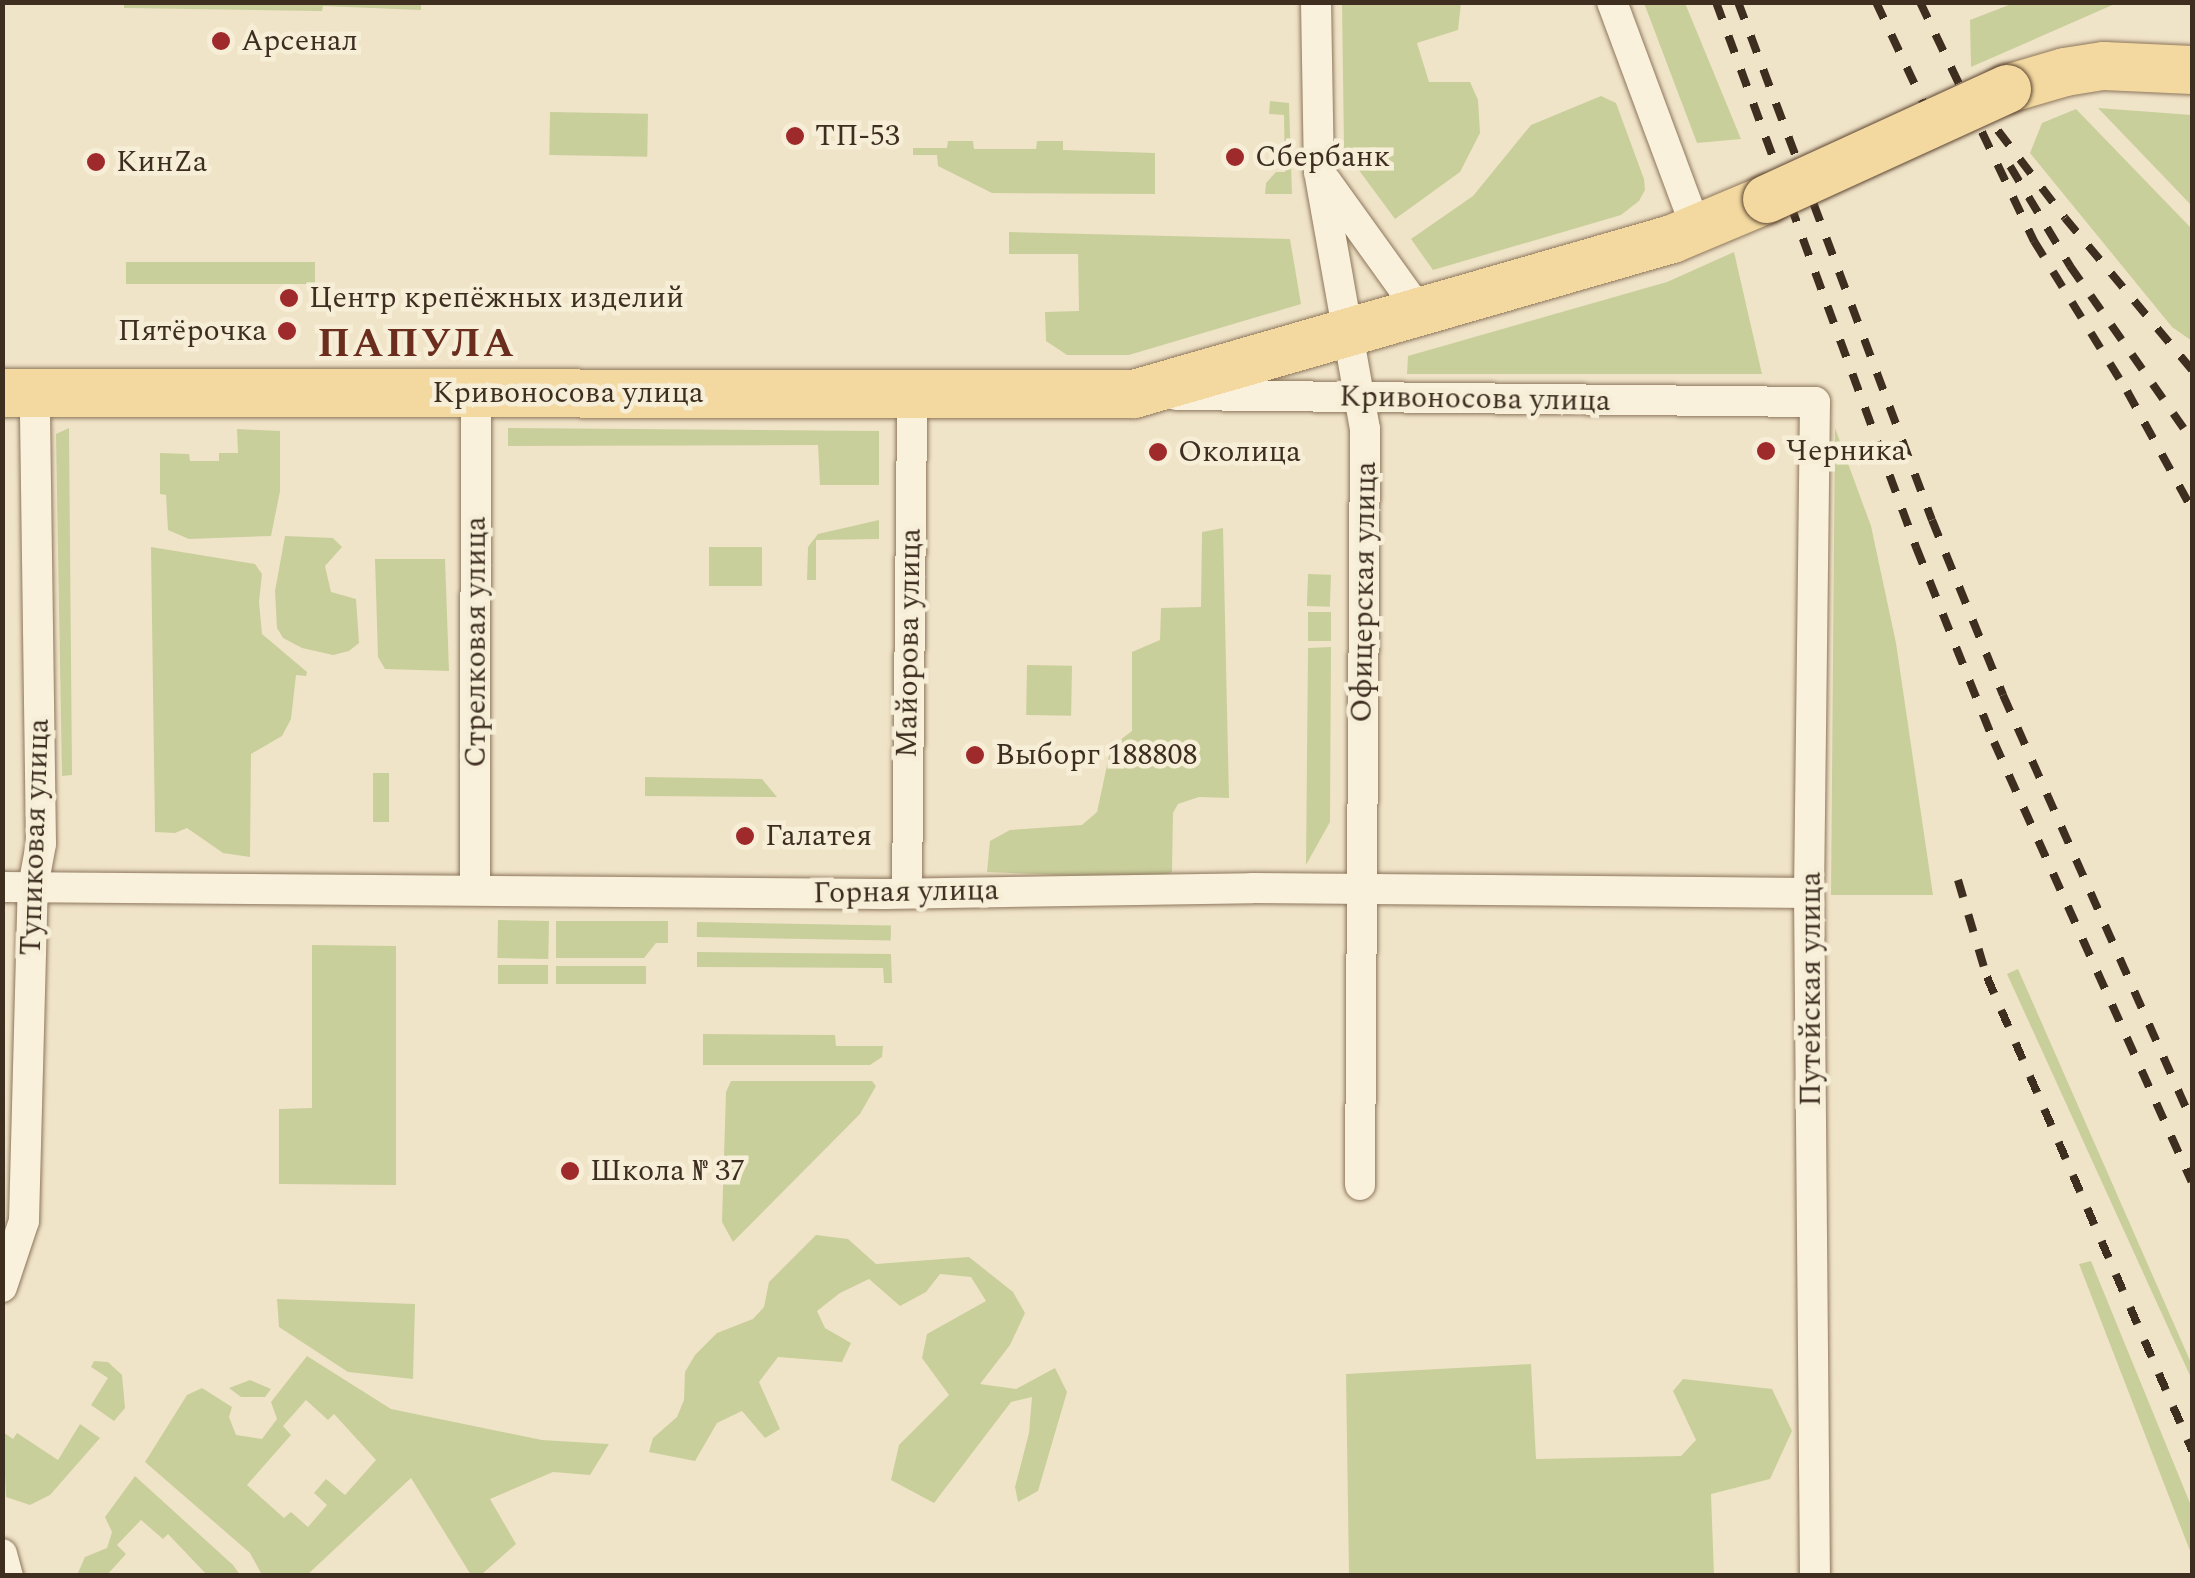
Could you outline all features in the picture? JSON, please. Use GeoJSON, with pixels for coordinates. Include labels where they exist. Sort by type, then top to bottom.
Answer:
{"type":"FeatureCollection","features":[{"type":"Feature","properties":{"kind":"main road","name":"Кривоносова улица"},"geometry":{"type":"LineString","coordinates":[[19,393],[1134,394],[1697,230],[2006,89],[2065,72],[2104,66],[2192,70]]}},
{"type":"Feature","properties":{"kind":"street","name":"Офицерская улица"},"geometry":{"type":"LineString","coordinates":[[1316,2],[1319,171],[1362,398],[1365,483],[1360,1186]]}},
{"type":"Feature","properties":{"kind":"street"},"geometry":{"type":"LineString","coordinates":[[1612,2],[1697,230]]}},
{"type":"Feature","properties":{"kind":"street"},"geometry":{"type":"LineString","coordinates":[[1319,171],[1420,312]]}},
{"type":"Feature","properties":{"kind":"street","name":"Тупиковая улица"},"geometry":{"type":"LineString","coordinates":[[2,1287],[24,1221],[18,887],[41,844],[19,393]]}},
{"type":"Feature","properties":{"kind":"street","name":"Стрелковая улица"},"geometry":{"type":"LineString","coordinates":[[475,890],[476,393]]}},
{"type":"Feature","properties":{"kind":"street","name":"Майорова улица"},"geometry":{"type":"LineString","coordinates":[[907,892],[912,394]]}},
{"type":"Feature","properties":{"kind":"street","name":"Кривоносова улица"},"geometry":{"type":"LineString","coordinates":[[1134,394],[1815,402]]}},
{"type":"Feature","properties":{"kind":"street","name":"Путейская улица"},"geometry":{"type":"LineString","coordinates":[[1815,402],[1810,893],[1816,1576]]}},
{"type":"Feature","properties":{"kind":"street","name":"Горная улица"},"geometry":{"type":"LineString","coordinates":[[18,887],[1810,893]]}},
{"type":"Feature","properties":{"kind":"street"},"geometry":{"type":"LineString","coordinates":[[2,1554],[8,1576]]}},
{"type":"Feature","properties":{"kind":"green space"},"geometry":{"type":"Polygon","coordinates":[[[74,3],[421,3],[421,10],[323,6],[322,11],[124,8],[74,3]]]}},
{"type":"Feature","properties":{"kind":"green space"},"geometry":{"type":"Polygon","coordinates":[[[1342,3],[1461,3],[1458,30],[1417,43],[1429,82],[1470,82],[1478,100],[1480,133],[1460,172],[1395,219],[1344,150],[1342,3]]]}},
{"type":"Feature","properties":{"kind":"green space"},"geometry":{"type":"Polygon","coordinates":[[[1644,3],[1685,3],[1741,139],[1697,143],[1644,3]]]}},
{"type":"Feature","properties":{"kind":"green space"},"geometry":{"type":"Polygon","coordinates":[[[2014,3],[2117,3],[1971,67],[1970,20],[2014,3]]]}},
{"type":"Feature","properties":{"kind":"green space"},"geometry":{"type":"Polygon","coordinates":[[[1601,96],[1616,103],[1644,179],[1645,190],[1639,201],[1621,215],[1433,270],[1411,239],[1473,196],[1531,125],[1601,96]]]}},
{"type":"Feature","properties":{"kind":"green space"},"geometry":{"type":"Polygon","coordinates":[[[1270,101],[1289,103],[1292,194],[1265,194],[1266,183],[1276,172],[1285,172],[1284,115],[1269,114],[1270,101]]]}},
{"type":"Feature","properties":{"kind":"green space"},"geometry":{"type":"Polygon","coordinates":[[[2098,108],[2192,115],[2192,206],[2098,108]]]}},
{"type":"Feature","properties":{"kind":"green space"},"geometry":{"type":"Polygon","coordinates":[[[2076,109],[2192,229],[2192,341],[2172,327],[2030,153],[2042,123],[2076,109]]]}},
{"type":"Feature","properties":{"kind":"green space"},"geometry":{"type":"Polygon","coordinates":[[[550,112],[648,114],[647,157],[549,155],[550,112]]]}},
{"type":"Feature","properties":{"kind":"green space"},"geometry":{"type":"Polygon","coordinates":[[[948,141],[973,141],[974,149],[1036,149],[1037,141],[1063,141],[1063,150],[1155,153],[1155,194],[992,193],[938,166],[937,155],[913,155],[913,148],[947,148],[948,141]]]}},
{"type":"Feature","properties":{"kind":"green space"},"geometry":{"type":"Polygon","coordinates":[[[1009,232],[1290,239],[1301,304],[1129,355],[1067,355],[1046,341],[1045,312],[1079,311],[1078,254],[1009,254],[1009,232]]]}},
{"type":"Feature","properties":{"kind":"green space"},"geometry":{"type":"Polygon","coordinates":[[[1734,252],[1762,374],[1407,374],[1408,356],[1667,282],[1734,252]]]}},
{"type":"Feature","properties":{"kind":"green space"},"geometry":{"type":"Polygon","coordinates":[[[126,262],[315,262],[315,284],[126,284],[126,262]]]}},
{"type":"Feature","properties":{"kind":"green space"},"geometry":{"type":"Polygon","coordinates":[[[69,428],[72,775],[62,776],[56,434],[69,428]]]}},
{"type":"Feature","properties":{"kind":"green space"},"geometry":{"type":"Polygon","coordinates":[[[508,428],[879,431],[879,485],[820,485],[818,445],[508,446],[508,428]]]}},
{"type":"Feature","properties":{"kind":"green space"},"geometry":{"type":"Polygon","coordinates":[[[1835,428],[1871,526],[1896,643],[1933,895],[1831,895],[1835,428]]]}},
{"type":"Feature","properties":{"kind":"green space"},"geometry":{"type":"Polygon","coordinates":[[[237,429],[280,431],[280,491],[271,536],[189,539],[168,530],[166,495],[160,494],[160,453],[189,454],[190,461],[219,461],[219,453],[238,453],[237,429]]]}},
{"type":"Feature","properties":{"kind":"green space"},"geometry":{"type":"Polygon","coordinates":[[[879,520],[879,539],[816,540],[816,580],[807,580],[808,547],[818,534],[879,520]]]}},
{"type":"Feature","properties":{"kind":"green space"},"geometry":{"type":"Polygon","coordinates":[[[1223,528],[1229,798],[1199,797],[1178,804],[1173,813],[1172,872],[1156,879],[987,872],[990,841],[1010,830],[1082,825],[1097,812],[1111,747],[1132,731],[1132,652],[1160,640],[1161,608],[1201,607],[1202,532],[1223,528]]]}},
{"type":"Feature","properties":{"kind":"green space"},"geometry":{"type":"Polygon","coordinates":[[[285,536],[333,538],[342,547],[325,566],[331,592],[356,599],[359,643],[349,651],[333,655],[302,648],[283,638],[277,628],[275,591],[285,536]]]}},
{"type":"Feature","properties":{"kind":"green space"},"geometry":{"type":"Polygon","coordinates":[[[151,547],[255,564],[262,574],[262,634],[307,672],[306,676],[296,675],[291,719],[282,736],[251,754],[250,857],[223,853],[187,828],[175,833],[155,832],[151,547]]]}},
{"type":"Feature","properties":{"kind":"green space"},"geometry":{"type":"Polygon","coordinates":[[[709,547],[762,547],[762,586],[709,586],[709,547]]]}},
{"type":"Feature","properties":{"kind":"green space"},"geometry":{"type":"Polygon","coordinates":[[[375,559],[445,559],[449,671],[385,669],[378,657],[375,559]]]}},
{"type":"Feature","properties":{"kind":"green space"},"geometry":{"type":"Polygon","coordinates":[[[1308,574],[1331,575],[1330,607],[1307,606],[1308,574]]]}},
{"type":"Feature","properties":{"kind":"green space"},"geometry":{"type":"Polygon","coordinates":[[[1308,612],[1331,612],[1331,641],[1308,641],[1308,612]]]}},
{"type":"Feature","properties":{"kind":"green space"},"geometry":{"type":"Polygon","coordinates":[[[1331,647],[1330,822],[1306,865],[1308,648],[1331,647]]]}},
{"type":"Feature","properties":{"kind":"green space"},"geometry":{"type":"Polygon","coordinates":[[[1027,665],[1072,666],[1071,716],[1026,715],[1027,665]]]}},
{"type":"Feature","properties":{"kind":"green space"},"geometry":{"type":"Polygon","coordinates":[[[373,773],[389,773],[389,822],[373,822],[373,773]]]}},
{"type":"Feature","properties":{"kind":"green space"},"geometry":{"type":"Polygon","coordinates":[[[645,777],[762,779],[777,797],[645,796],[645,777]]]}},
{"type":"Feature","properties":{"kind":"green space"},"geometry":{"type":"Polygon","coordinates":[[[498,920],[549,921],[548,959],[497,958],[498,920]]]}},
{"type":"Feature","properties":{"kind":"green space"},"geometry":{"type":"Polygon","coordinates":[[[556,921],[668,921],[668,943],[656,943],[644,958],[556,958],[556,921]]]}},
{"type":"Feature","properties":{"kind":"green space"},"geometry":{"type":"Polygon","coordinates":[[[697,922],[891,925],[891,940],[697,937],[697,922]]]}},
{"type":"Feature","properties":{"kind":"green space"},"geometry":{"type":"Polygon","coordinates":[[[312,945],[396,946],[396,1185],[279,1184],[279,1109],[312,1108],[312,945]]]}},
{"type":"Feature","properties":{"kind":"green space"},"geometry":{"type":"Polygon","coordinates":[[[697,952],[891,954],[892,983],[884,983],[883,968],[697,967],[697,952]]]}},
{"type":"Feature","properties":{"kind":"green space"},"geometry":{"type":"Polygon","coordinates":[[[498,965],[548,965],[548,984],[498,984],[498,965]]]}},
{"type":"Feature","properties":{"kind":"green space"},"geometry":{"type":"Polygon","coordinates":[[[556,966],[646,966],[646,984],[556,984],[556,966]]]}},
{"type":"Feature","properties":{"kind":"green space"},"geometry":{"type":"Polygon","coordinates":[[[2018,969],[2192,1365],[2192,1380],[2007,974],[2018,969]]]}},
{"type":"Feature","properties":{"kind":"green space"},"geometry":{"type":"Polygon","coordinates":[[[703,1034],[835,1035],[836,1046],[883,1046],[882,1057],[870,1065],[703,1065],[703,1034]]]}},
{"type":"Feature","properties":{"kind":"green space"},"geometry":{"type":"Polygon","coordinates":[[[731,1081],[872,1081],[876,1086],[860,1114],[733,1242],[722,1222],[726,1092],[731,1081]]]}},
{"type":"Feature","properties":{"kind":"green space"},"geometry":{"type":"Polygon","coordinates":[[[816,1235],[848,1239],[876,1264],[969,1257],[1013,1292],[1025,1313],[1010,1345],[980,1384],[1016,1389],[1055,1368],[1067,1392],[1038,1491],[1018,1502],[1015,1487],[1029,1433],[1032,1397],[1011,1402],[934,1503],[891,1480],[899,1445],[949,1395],[922,1358],[927,1334],[986,1301],[971,1277],[940,1274],[926,1292],[900,1306],[869,1279],[840,1293],[817,1311],[825,1328],[851,1343],[842,1362],[778,1357],[759,1382],[780,1429],[765,1438],[742,1411],[717,1423],[695,1461],[649,1452],[653,1438],[677,1417],[684,1400],[685,1372],[695,1355],[717,1333],[753,1319],[764,1307],[769,1282],[816,1235]]]}},
{"type":"Feature","properties":{"kind":"green space"},"geometry":{"type":"Polygon","coordinates":[[[2091,1261],[2192,1508],[2192,1556],[2079,1264],[2091,1261]]]}},
{"type":"Feature","properties":{"kind":"green space"},"geometry":{"type":"Polygon","coordinates":[[[277,1299],[415,1304],[413,1379],[348,1372],[279,1327],[277,1299]]]}},
{"type":"Feature","properties":{"kind":"green space"},"geometry":{"type":"Polygon","coordinates":[[[307,1356],[391,1409],[542,1440],[609,1444],[590,1475],[553,1472],[490,1499],[516,1544],[481,1575],[471,1575],[411,1478],[307,1575],[262,1575],[250,1553],[145,1462],[187,1395],[202,1388],[232,1407],[229,1417],[236,1435],[262,1439],[277,1419],[271,1402],[307,1356]],[[306,1400],[283,1426],[291,1435],[247,1485],[284,1518],[291,1512],[308,1527],[327,1505],[314,1493],[326,1479],[345,1495],[376,1460],[334,1414],[328,1420],[306,1400]]]}},
{"type":"Feature","properties":{"kind":"green space"},"geometry":{"type":"Polygon","coordinates":[[[94,1361],[108,1362],[122,1375],[125,1408],[114,1421],[91,1405],[108,1378],[91,1367],[94,1361]]]}},
{"type":"Feature","properties":{"kind":"green space"},"geometry":{"type":"Polygon","coordinates":[[[1531,1364],[1536,1459],[1681,1456],[1696,1440],[1673,1391],[1683,1379],[1772,1389],[1792,1431],[1770,1479],[1711,1494],[1714,1575],[1349,1575],[1346,1374],[1531,1364]]]}},
{"type":"Feature","properties":{"kind":"green space"},"geometry":{"type":"Polygon","coordinates":[[[250,1380],[271,1389],[265,1397],[241,1397],[229,1388],[250,1380]]]}},
{"type":"Feature","properties":{"kind":"green space"},"geometry":{"type":"Polygon","coordinates":[[[80,1424],[100,1438],[50,1495],[30,1505],[6,1497],[3,1432],[13,1439],[17,1433],[58,1460],[80,1424]]]}},
{"type":"Feature","properties":{"kind":"green space"},"geometry":{"type":"Polygon","coordinates":[[[135,1476],[240,1575],[207,1575],[168,1534],[163,1539],[141,1520],[117,1545],[126,1554],[107,1575],[77,1575],[85,1557],[107,1548],[112,1532],[105,1517],[135,1476]]]}},
{"type":"Feature","properties":{"kind":"railway"},"geometry":{"type":"LineString","coordinates":[[1716,2],[1916,547],[1994,742],[2192,1182]]}},
{"type":"Feature","properties":{"kind":"railway"},"geometry":{"type":"LineString","coordinates":[[1738,2],[1932,520],[2003,695],[2192,1122]]}},
{"type":"Feature","properties":{"kind":"railway"},"geometry":{"type":"LineString","coordinates":[[1876,2],[1931,119]]}},
{"type":"Feature","properties":{"kind":"railway"},"geometry":{"type":"LineString","coordinates":[[1920,2],[2034,241],[2127,391],[2192,509]]}},
{"type":"Feature","properties":{"kind":"railway"},"geometry":{"type":"LineString","coordinates":[[1976,102],[2065,218],[2192,370]]}},
{"type":"Feature","properties":{"kind":"railway"},"geometry":{"type":"LineString","coordinates":[[2010,166],[2070,266],[2192,440]]}},
{"type":"Feature","properties":{"kind":"railway"},"geometry":{"type":"LineString","coordinates":[[1958,880],[1987,977],[2192,1450]]}},
{"type":"Feature","properties":{"kind":"place","name":"Арсенал"},"geometry":{"type":"Point","coordinates":[221,41]}},
{"type":"Feature","properties":{"kind":"place","name":"ТП-53"},"geometry":{"type":"Point","coordinates":[795,136]}},
{"type":"Feature","properties":{"kind":"place","name":"Сбербанк"},"geometry":{"type":"Point","coordinates":[1235,157]}},
{"type":"Feature","properties":{"kind":"place","name":"КинZa"},"geometry":{"type":"Point","coordinates":[96,162]}},
{"type":"Feature","properties":{"kind":"place","name":"Центр крепёжных изделий"},"geometry":{"type":"Point","coordinates":[289,298]}},
{"type":"Feature","properties":{"kind":"place","name":"Пятёрочка"},"geometry":{"type":"Point","coordinates":[287,331]}},
{"type":"Feature","properties":{"kind":"place","name":"Черника"},"geometry":{"type":"Point","coordinates":[1766,451]}},
{"type":"Feature","properties":{"kind":"place","name":"Околица"},"geometry":{"type":"Point","coordinates":[1158,452]}},
{"type":"Feature","properties":{"kind":"place","name":"Выборг 188808"},"geometry":{"type":"Point","coordinates":[975,755]}},
{"type":"Feature","properties":{"kind":"place","name":"Галатея"},"geometry":{"type":"Point","coordinates":[745,836]}},
{"type":"Feature","properties":{"kind":"place","name":"Школа № 37"},"geometry":{"type":"Point","coordinates":[570,1171]}},
{"type":"Feature","properties":{"kind":"district","name":"ПАПУЛА"},"geometry":{"type":"Point","coordinates":[417,345]}}]}
